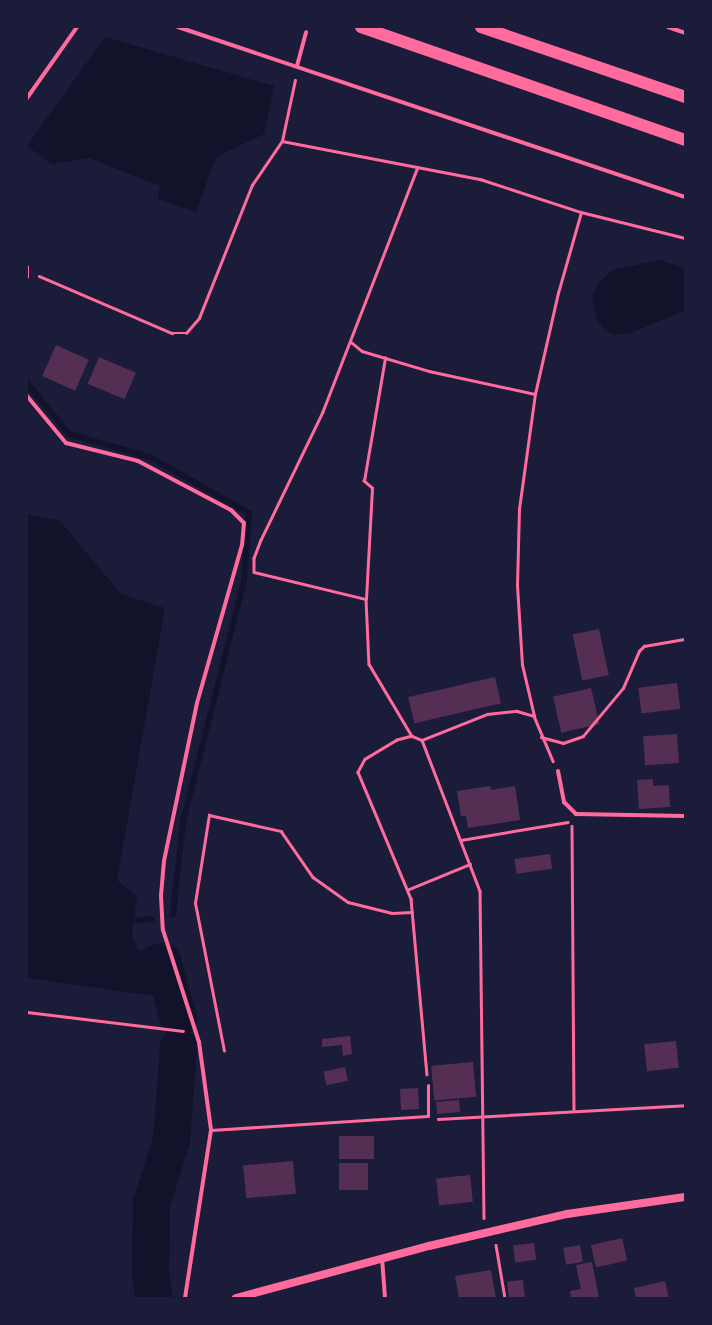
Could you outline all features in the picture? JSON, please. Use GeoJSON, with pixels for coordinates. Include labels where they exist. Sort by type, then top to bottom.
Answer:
{"type":"FeatureCollection","features":[{"type":"Feature","properties":{"kind":"highway"},"geometry":{"type":"LineString","coordinates":[[361,27],[685,140]]}},
{"type":"Feature","properties":{"kind":"highway"},"geometry":{"type":"LineString","coordinates":[[481,27],[685,97]]}},
{"type":"Feature","properties":{"kind":"main road"},"geometry":{"type":"LineString","coordinates":[[236,1298],[382,1258],[567,1214],[685,1197]]}},
{"type":"Feature","properties":{"kind":"street"},"geometry":{"type":"LineString","coordinates":[[27,98],[78,27]]}},
{"type":"Feature","properties":{"kind":"street"},"geometry":{"type":"LineString","coordinates":[[178,27],[685,197]]}},
{"type":"Feature","properties":{"kind":"street"},"geometry":{"type":"LineString","coordinates":[[668,27],[685,33]]}},
{"type":"Feature","properties":{"kind":"street"},"geometry":{"type":"LineString","coordinates":[[297,66],[306,32]]}},
{"type":"Feature","properties":{"kind":"street"},"geometry":{"type":"LineString","coordinates":[[27,267],[27,276]]}},
{"type":"Feature","properties":{"kind":"street"},"geometry":{"type":"LineString","coordinates":[[27,396],[66,443],[138,461],[231,510],[244,524],[242,544],[197,703],[164,861],[163,930],[195,1030],[207,1084],[211,1130],[185,1298]]}},
{"type":"Feature","properties":{"kind":"street"},"geometry":{"type":"LineString","coordinates":[[558,771],[564,802],[576,814],[685,816]]}},
{"type":"Feature","properties":{"kind":"street"},"geometry":{"type":"LineString","coordinates":[[382,1258],[385,1298]]}},
{"type":"Feature","properties":{"kind":"lane"},"geometry":{"type":"LineString","coordinates":[[211,1130],[428,1116],[428,1085]]}},
{"type":"Feature","properties":{"kind":"path"},"geometry":{"type":"LineString","coordinates":[[27,276],[37,275],[172,334],[186,333],[199,318],[252,185],[282,141],[297,66]]}},
{"type":"Feature","properties":{"kind":"path"},"geometry":{"type":"LineString","coordinates":[[282,141],[480,179],[581,212],[685,238]]}},
{"type":"Feature","properties":{"kind":"path"},"geometry":{"type":"LineString","coordinates":[[366,599],[254,572],[254,558],[261,540],[323,412],[418,167]]}},
{"type":"Feature","properties":{"kind":"path"},"geometry":{"type":"LineString","coordinates":[[558,771],[534,716],[522,665],[517,585],[519,509],[535,394],[558,293],[581,212]]}},
{"type":"Feature","properties":{"kind":"path"},"geometry":{"type":"LineString","coordinates":[[351,342],[362,352],[535,394]]}},
{"type":"Feature","properties":{"kind":"path"},"geometry":{"type":"LineString","coordinates":[[385,358],[364,481],[372,488],[366,599],[369,664],[412,736]]}},
{"type":"Feature","properties":{"kind":"path"},"geometry":{"type":"LineString","coordinates":[[542,737],[563,743],[583,736],[623,688],[638,651],[644,646],[685,639]]}},
{"type":"Feature","properties":{"kind":"path"},"geometry":{"type":"LineString","coordinates":[[428,1085],[412,912],[407,890],[358,772],[366,759],[396,740],[412,736],[422,740],[487,714],[517,711],[534,716]]}},
{"type":"Feature","properties":{"kind":"path"},"geometry":{"type":"LineString","coordinates":[[422,740],[470,864],[480,903],[481,1116],[490,1232],[505,1298]]}},
{"type":"Feature","properties":{"kind":"path"},"geometry":{"type":"LineString","coordinates":[[224,1051],[194,903],[209,815],[281,831],[313,877],[348,902],[392,913],[412,912]]}},
{"type":"Feature","properties":{"kind":"path"},"geometry":{"type":"LineString","coordinates":[[461,840],[572,821],[574,1111]]}},
{"type":"Feature","properties":{"kind":"path"},"geometry":{"type":"LineString","coordinates":[[407,890],[470,864]]}},
{"type":"Feature","properties":{"kind":"path"},"geometry":{"type":"LineString","coordinates":[[27,1012],[168,1031],[195,1030]]}},
{"type":"Feature","properties":{"kind":"path"},"geometry":{"type":"LineString","coordinates":[[428,1116],[436,1120],[481,1116],[685,1105]]}},
{"type":"Feature","properties":{"kind":"shaded area"},"geometry":{"type":"Polygon","coordinates":[[[105,37],[274,86],[264,134],[216,157],[196,212],[158,199],[160,186],[89,158],[52,164],[27,146],[105,37]]]}},
{"type":"Feature","properties":{"kind":"shaded area"},"geometry":{"type":"Polygon","coordinates":[[[659,260],[685,268],[685,310],[631,333],[614,335],[607,331],[598,322],[592,297],[600,281],[613,270],[659,260]]]}},
{"type":"Feature","properties":{"kind":"shaded area"},"geometry":{"type":"Polygon","coordinates":[[[27,514],[60,521],[121,594],[165,608],[117,880],[137,896],[132,934],[156,996],[27,978],[27,514]]]}},
{"type":"Feature","properties":{"kind":"building"},"geometry":{"type":"Polygon","coordinates":[[[56,345],[89,360],[75,391],[42,376],[56,345]]]}},
{"type":"Feature","properties":{"kind":"building"},"geometry":{"type":"Polygon","coordinates":[[[99,357],[136,373],[124,399],[88,384],[99,357]]]}},
{"type":"Feature","properties":{"kind":"building"},"geometry":{"type":"Polygon","coordinates":[[[599,629],[609,675],[582,681],[573,635],[599,629]]]}},
{"type":"Feature","properties":{"kind":"building"},"geometry":{"type":"Polygon","coordinates":[[[495,677],[501,703],[414,723],[408,697],[495,677]]]}},
{"type":"Feature","properties":{"kind":"building"},"geometry":{"type":"Polygon","coordinates":[[[677,683],[680,709],[641,714],[638,688],[677,683]]]}},
{"type":"Feature","properties":{"kind":"building"},"geometry":{"type":"Polygon","coordinates":[[[591,688],[599,724],[561,733],[553,697],[591,688]]]}},
{"type":"Feature","properties":{"kind":"building"},"geometry":{"type":"Polygon","coordinates":[[[677,734],[679,763],[645,765],[643,736],[677,734]]]}},
{"type":"Feature","properties":{"kind":"building"},"geometry":{"type":"Polygon","coordinates":[[[653,779],[653,786],[669,785],[670,807],[639,809],[637,780],[653,779]]]}},
{"type":"Feature","properties":{"kind":"building"},"geometry":{"type":"Polygon","coordinates":[[[490,786],[491,790],[515,786],[520,820],[468,828],[466,816],[461,816],[457,791],[490,786]]]}},
{"type":"Feature","properties":{"kind":"building"},"geometry":{"type":"Polygon","coordinates":[[[550,854],[552,869],[516,874],[514,859],[550,854]]]}},
{"type":"Feature","properties":{"kind":"building"},"geometry":{"type":"Polygon","coordinates":[[[350,1036],[352,1054],[343,1056],[342,1045],[322,1047],[322,1039],[350,1036]]]}},
{"type":"Feature","properties":{"kind":"building"},"geometry":{"type":"Polygon","coordinates":[[[676,1041],[679,1068],[647,1071],[644,1044],[676,1041]]]}},
{"type":"Feature","properties":{"kind":"building"},"geometry":{"type":"Polygon","coordinates":[[[473,1062],[476,1097],[434,1101],[431,1066],[473,1062]]]}},
{"type":"Feature","properties":{"kind":"building"},"geometry":{"type":"Polygon","coordinates":[[[345,1067],[348,1081],[326,1085],[323,1072],[345,1067]]]}},
{"type":"Feature","properties":{"kind":"building"},"geometry":{"type":"Polygon","coordinates":[[[418,1088],[419,1109],[401,1110],[400,1089],[418,1088]]]}},
{"type":"Feature","properties":{"kind":"building"},"geometry":{"type":"Polygon","coordinates":[[[459,1100],[460,1112],[437,1114],[436,1102],[459,1100]]]}},
{"type":"Feature","properties":{"kind":"building"},"geometry":{"type":"Polygon","coordinates":[[[339,1136],[374,1136],[374,1159],[339,1159],[339,1136]]]}},
{"type":"Feature","properties":{"kind":"building"},"geometry":{"type":"Polygon","coordinates":[[[293,1161],[296,1194],[246,1198],[243,1165],[293,1161]]]}},
{"type":"Feature","properties":{"kind":"building"},"geometry":{"type":"Polygon","coordinates":[[[339,1163],[368,1163],[368,1190],[339,1190],[339,1163]]]}},
{"type":"Feature","properties":{"kind":"building"},"geometry":{"type":"Polygon","coordinates":[[[470,1175],[473,1202],[439,1205],[436,1179],[470,1175]]]}},
{"type":"Feature","properties":{"kind":"building"},"geometry":{"type":"Polygon","coordinates":[[[622,1238],[627,1260],[596,1268],[591,1245],[622,1238]]]}},
{"type":"Feature","properties":{"kind":"building"},"geometry":{"type":"Polygon","coordinates":[[[534,1243],[536,1260],[515,1262],[513,1246],[534,1243]]]}},
{"type":"Feature","properties":{"kind":"building"},"geometry":{"type":"Polygon","coordinates":[[[580,1245],[583,1262],[566,1265],[563,1248],[580,1245]]]}},
{"type":"Feature","properties":{"kind":"building"},"geometry":{"type":"Polygon","coordinates":[[[592,1262],[599,1298],[571,1298],[570,1291],[581,1289],[576,1265],[592,1262]]]}},
{"type":"Feature","properties":{"kind":"building"},"geometry":{"type":"Polygon","coordinates":[[[491,1270],[496,1298],[459,1298],[455,1276],[491,1270]]]}},
{"type":"Feature","properties":{"kind":"building"},"geometry":{"type":"Polygon","coordinates":[[[523,1280],[525,1298],[509,1298],[507,1282],[523,1280]]]}},
{"type":"Feature","properties":{"kind":"building"},"geometry":{"type":"Polygon","coordinates":[[[665,1281],[669,1298],[636,1298],[634,1288],[665,1281]]]}},
{"type":"Feature","properties":{"kind":"waterway"},"geometry":{"type":"LineString","coordinates":[[27,383],[69,434],[150,457],[249,513],[244,581],[183,822],[173,914]]}},
{"type":"Feature","properties":{"kind":"waterway"},"geometry":{"type":"LineString","coordinates":[[126,921],[152,919]]}},
{"type":"Feature","properties":{"kind":"waterway"},"geometry":{"type":"LineString","coordinates":[[142,969],[162,961],[178,1018]]}},
{"type":"Feature","properties":{"kind":"waterway"},"geometry":{"type":"LineString","coordinates":[[154,1298],[150,1275],[151,1203],[171,1140],[178,1046]]}}]}
